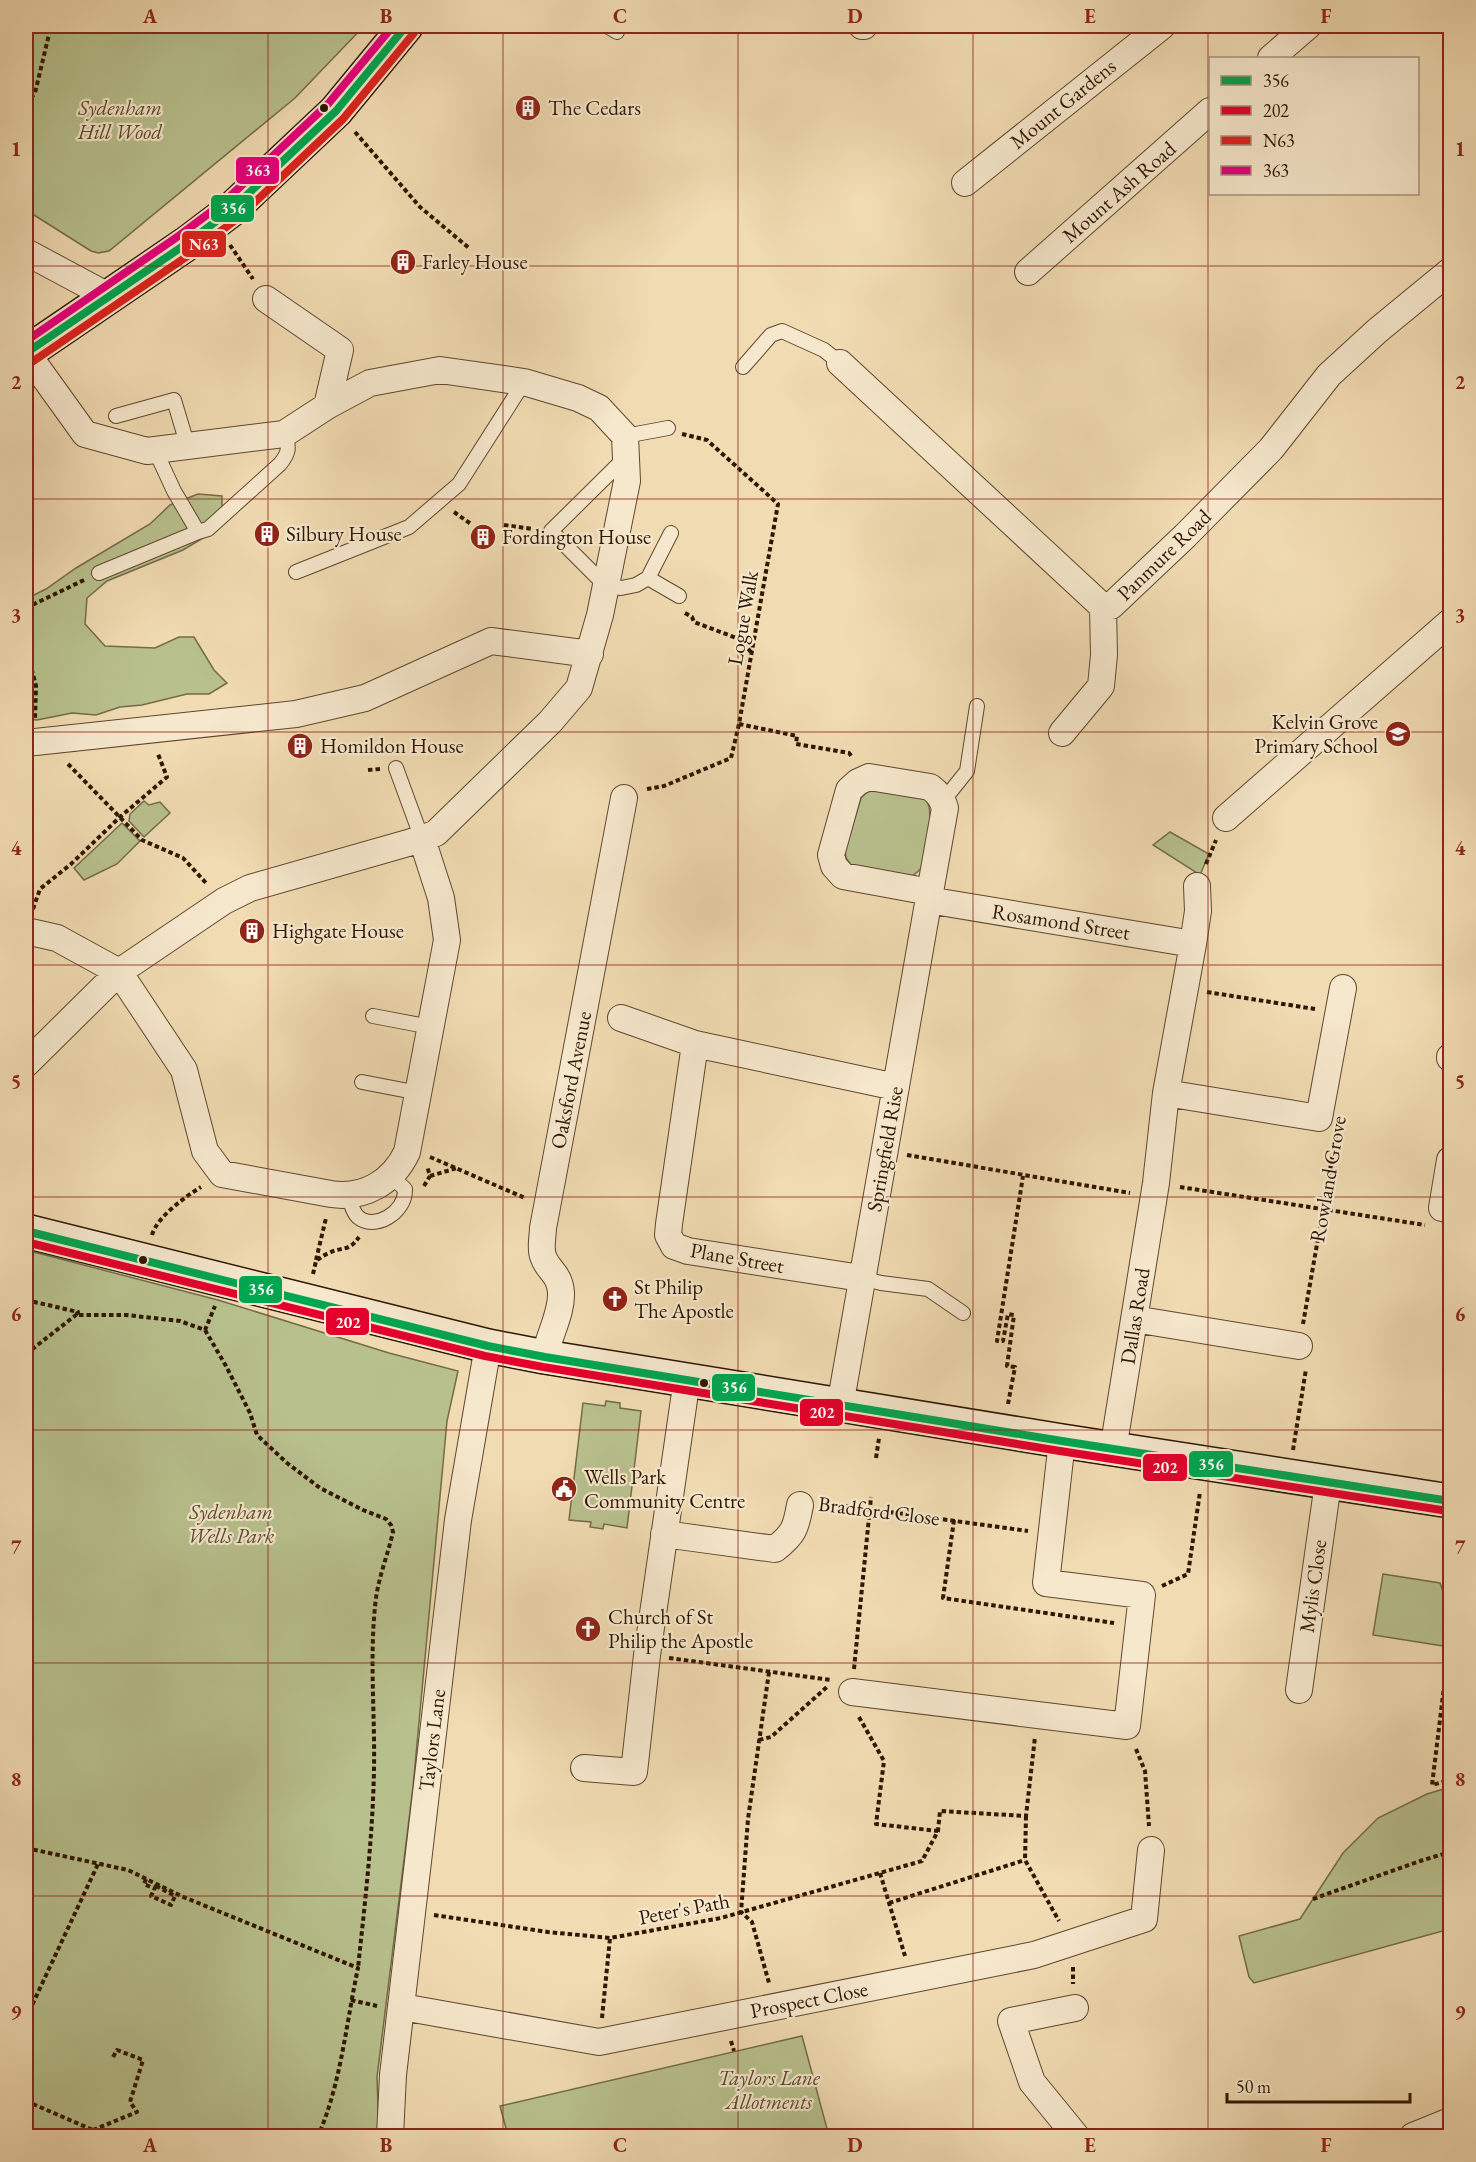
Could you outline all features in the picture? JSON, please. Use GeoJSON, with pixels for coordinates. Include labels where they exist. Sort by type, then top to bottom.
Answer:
{"type":"FeatureCollection","features":[{"type":"Feature","properties":{"kind":"street"},"geometry":{"type":"LineString","coordinates":[[26,1064],[119,972],[224,901],[250,888],[436,833],[567,704],[579,688],[590,654],[606,586],[627,481],[626,446],[599,408],[578,398],[524,382],[440,370],[370,382],[284,434],[147,451],[85,434],[26,353],[186,244],[231,210],[336,111],[406,26]]}},
{"type":"Feature","properties":{"kind":"street","name":"Mount Gardens"},"geometry":{"type":"LineString","coordinates":[[965,183],[1162,26]]}},
{"type":"Feature","properties":{"kind":"street"},"geometry":{"type":"LineString","coordinates":[[1272,57],[1308,26]]}},
{"type":"Feature","properties":{"kind":"street","name":"Mount Ash Road"},"geometry":{"type":"LineString","coordinates":[[1029,272],[1209,112]]}},
{"type":"Feature","properties":{"kind":"street"},"geometry":{"type":"LineString","coordinates":[[26,252],[108,296]]}},
{"type":"Feature","properties":{"kind":"street","name":"Panmure Road"},"geometry":{"type":"LineString","coordinates":[[840,363],[1103,607],[1111,606],[1185,536],[1271,449],[1329,375],[1377,330],[1450,270]]}},
{"type":"Feature","properties":{"kind":"street"},"geometry":{"type":"LineString","coordinates":[[266,299],[340,350],[327,406]]}},
{"type":"Feature","properties":{"kind":"street"},"geometry":{"type":"LineString","coordinates":[[1062,733],[1101,686],[1104,655],[1103,607]]}},
{"type":"Feature","properties":{"kind":"street"},"geometry":{"type":"LineString","coordinates":[[1226,818],[1450,622]]}},
{"type":"Feature","properties":{"kind":"street"},"geometry":{"type":"LineString","coordinates":[[35,742],[296,714],[365,698],[491,641],[590,654]]}},
{"type":"Feature","properties":{"kind":"street"},"geometry":{"type":"LineString","coordinates":[[869,777],[930,787],[938,792],[943,801],[945,808],[929,896]]}},
{"type":"Feature","properties":{"kind":"street","name":"Rosamond Street"},"geometry":{"type":"LineString","coordinates":[[869,777],[858,782],[849,790],[831,855],[834,866],[843,876],[929,896],[1193,944]]}},
{"type":"Feature","properties":{"kind":"street","name":"Oaksford Avenue"},"geometry":{"type":"LineString","coordinates":[[545,1357],[561,1291],[557,1276],[543,1259],[547,1207],[624,798]]}},
{"type":"Feature","properties":{"kind":"street"},"geometry":{"type":"LineString","coordinates":[[29,922],[119,972],[184,1070],[205,1151],[222,1174],[340,1194],[371,1188],[391,1176],[399,1168],[408,1147],[447,940],[441,898],[422,839]]}},
{"type":"Feature","properties":{"kind":"street","name":"Dallas Road"},"geometry":{"type":"LineString","coordinates":[[1113,1450],[1156,1183],[1167,1093],[1198,911],[1197,886]]}},
{"type":"Feature","properties":{"kind":"street","name":"Springfield Rise"},"geometry":{"type":"LineString","coordinates":[[840,1406],[929,896]]}},
{"type":"Feature","properties":{"kind":"street"},"geometry":{"type":"LineString","coordinates":[[1167,1093],[1329,1119],[1343,988]]}},
{"type":"Feature","properties":{"kind":"street"},"geometry":{"type":"LineString","coordinates":[[621,1018],[696,1044],[896,1087]]}},
{"type":"Feature","properties":{"kind":"street","name":"Plane Street"},"geometry":{"type":"LineString","coordinates":[[696,1044],[669,1224],[668,1235],[674,1246],[688,1251],[861,1278]]}},
{"type":"Feature","properties":{"kind":"street"},"geometry":{"type":"LineString","coordinates":[[1446,1209],[1450,1160]]}},
{"type":"Feature","properties":{"kind":"street"},"geometry":{"type":"LineString","coordinates":[[26,1231],[488,1346],[545,1357],[1062,1442],[1450,1501]]}},
{"type":"Feature","properties":{"kind":"street"},"geometry":{"type":"LineString","coordinates":[[1134,1319],[1299,1346]]}},
{"type":"Feature","properties":{"kind":"street","name":"Taylors Lane"},"geometry":{"type":"LineString","coordinates":[[390,2136],[393,2075],[458,1520],[488,1346]]}},
{"type":"Feature","properties":{"kind":"street"},"geometry":{"type":"LineString","coordinates":[[584,1768],[634,1772],[647,1655],[687,1379]]}},
{"type":"Feature","properties":{"kind":"street"},"geometry":{"type":"LineString","coordinates":[[843,1686],[1127,1726],[1142,1595],[1046,1582],[1062,1442]]}},
{"type":"Feature","properties":{"kind":"street","name":"Mylis Close"},"geometry":{"type":"LineString","coordinates":[[1299,1690],[1328,1483]]}},
{"type":"Feature","properties":{"kind":"street","name":"Bradford Close"},"geometry":{"type":"LineString","coordinates":[[664,1534],[775,1549],[788,1539],[796,1528],[800,1505]]}},
{"type":"Feature","properties":{"kind":"street","name":"Prospect Close"},"geometry":{"type":"LineString","coordinates":[[402,2007],[599,2042],[1034,1955],[1144,1919],[1151,1850]]}},
{"type":"Feature","properties":{"kind":"street"},"geometry":{"type":"LineString","coordinates":[[1075,2008],[1011,2021],[1032,2082],[1076,2136]]}},
{"type":"Feature","properties":{"kind":"street"},"geometry":{"type":"LineString","coordinates":[[1413,2136],[1450,2121]]}},
{"type":"Feature","properties":{"kind":"lane"},"geometry":{"type":"LineString","coordinates":[[743,367],[771,335],[782,331],[824,350],[840,363]]}},
{"type":"Feature","properties":{"kind":"lane"},"geometry":{"type":"LineString","coordinates":[[296,572],[409,526],[459,484],[524,382]]}},
{"type":"Feature","properties":{"kind":"lane"},"geometry":{"type":"LineString","coordinates":[[116,416],[174,400],[188,447]]}},
{"type":"Feature","properties":{"kind":"lane"},"geometry":{"type":"LineString","coordinates":[[668,428],[626,446],[551,531],[606,586],[621,588],[636,585],[648,578],[671,533]]}},
{"type":"Feature","properties":{"kind":"lane"},"geometry":{"type":"LineString","coordinates":[[99,573],[208,529],[280,464],[288,454],[289,444],[284,434]]}},
{"type":"Feature","properties":{"kind":"lane"},"geometry":{"type":"LineString","coordinates":[[155,450],[174,491],[198,532]]}},
{"type":"Feature","properties":{"kind":"lane"},"geometry":{"type":"LineString","coordinates":[[648,578],[677,595]]}},
{"type":"Feature","properties":{"kind":"lane"},"geometry":{"type":"LineString","coordinates":[[943,801],[967,771],[977,706]]}},
{"type":"Feature","properties":{"kind":"lane"},"geometry":{"type":"LineString","coordinates":[[396,768],[422,839]]}},
{"type":"Feature","properties":{"kind":"lane"},"geometry":{"type":"LineString","coordinates":[[374,1016],[431,1027]]}},
{"type":"Feature","properties":{"kind":"lane"},"geometry":{"type":"LineString","coordinates":[[362,1082],[419,1093]]}},
{"type":"Feature","properties":{"kind":"lane"},"geometry":{"type":"LineString","coordinates":[[340,1194],[360,1219],[382,1220],[392,1216],[401,1208],[406,1198],[405,1189],[391,1176]]}},
{"type":"Feature","properties":{"kind":"lane"},"geometry":{"type":"LineString","coordinates":[[861,1278],[928,1288],[963,1313]]}},
{"type":"Feature","properties":{"kind":"path"},"geometry":{"type":"LineString","coordinates":[[26,104],[35,93],[51,26]]}},
{"type":"Feature","properties":{"kind":"path"},"geometry":{"type":"LineString","coordinates":[[336,111],[420,207],[468,248]]}},
{"type":"Feature","properties":{"kind":"path"},"geometry":{"type":"LineString","coordinates":[[215,222],[266,299]]}},
{"type":"Feature","properties":{"kind":"path","name":"Logue Walk"},"geometry":{"type":"LineString","coordinates":[[624,798],[664,786],[731,758],[740,724],[778,504],[707,440],[676,433],[668,428]]}},
{"type":"Feature","properties":{"kind":"path"},"geometry":{"type":"LineString","coordinates":[[504,525],[551,531]]}},
{"type":"Feature","properties":{"kind":"path"},"geometry":{"type":"LineString","coordinates":[[26,608],[99,573]]}},
{"type":"Feature","properties":{"kind":"path"},"geometry":{"type":"LineString","coordinates":[[677,595],[675,607],[692,617],[694,622],[739,639],[752,653]]}},
{"type":"Feature","properties":{"kind":"path"},"geometry":{"type":"LineString","coordinates":[[26,647],[36,686],[35,742],[120,817],[142,840],[183,858],[224,901]]}},
{"type":"Feature","properties":{"kind":"path"},"geometry":{"type":"LineString","coordinates":[[740,724],[797,736],[796,744],[849,753],[869,777]]}},
{"type":"Feature","properties":{"kind":"path"},"geometry":{"type":"LineString","coordinates":[[29,922],[40,889],[72,864],[120,817],[166,777],[155,747],[160,728]]}},
{"type":"Feature","properties":{"kind":"path"},"geometry":{"type":"LineString","coordinates":[[1197,886],[1226,818]]}},
{"type":"Feature","properties":{"kind":"path"},"geometry":{"type":"LineString","coordinates":[[1186,988],[1339,1013]]}},
{"type":"Feature","properties":{"kind":"path","name":"Rowland Grove"},"geometry":{"type":"LineString","coordinates":[[1282,1475],[1295,1446],[1307,1371],[1299,1346],[1323,1210],[1329,1119]]}},
{"type":"Feature","properties":{"kind":"path"},"geometry":{"type":"LineString","coordinates":[[408,1147],[547,1207]]}},
{"type":"Feature","properties":{"kind":"path"},"geometry":{"type":"LineString","coordinates":[[886,1152],[1102,1188]]}},
{"type":"Feature","properties":{"kind":"path"},"geometry":{"type":"LineString","coordinates":[[430,1176],[457,1168]]}},
{"type":"Feature","properties":{"kind":"path"},"geometry":{"type":"LineString","coordinates":[[146,1260],[154,1228],[182,1200],[222,1174]]}},
{"type":"Feature","properties":{"kind":"path"},"geometry":{"type":"LineString","coordinates":[[1007,1408],[1015,1367],[1007,1366],[1014,1315],[1008,1314],[1003,1341],[997,1341],[1023,1176]]}},
{"type":"Feature","properties":{"kind":"path"},"geometry":{"type":"LineString","coordinates":[[1156,1183],[1437,1226],[1446,1209]]}},
{"type":"Feature","properties":{"kind":"path"},"geometry":{"type":"LineString","coordinates":[[307,1300],[316,1261],[340,1194]]}},
{"type":"Feature","properties":{"kind":"path"},"geometry":{"type":"LineString","coordinates":[[316,1261],[331,1251],[344,1250],[355,1243],[362,1233],[366,1220]]}},
{"type":"Feature","properties":{"kind":"path"},"geometry":{"type":"LineString","coordinates":[[205,1330],[226,1279]]}},
{"type":"Feature","properties":{"kind":"path"},"geometry":{"type":"LineString","coordinates":[[26,1300],[78,1312],[76,1315]]}},
{"type":"Feature","properties":{"kind":"path"},"geometry":{"type":"LineString","coordinates":[[26,1354],[76,1315],[126,1315],[180,1321],[205,1330],[250,1413],[256,1435],[320,1488],[386,1519],[391,1525],[393,1532],[376,1600],[373,1681],[374,1769],[369,1855],[358,1968],[347,2034],[334,2088],[318,2136]]}},
{"type":"Feature","properties":{"kind":"path"},"geometry":{"type":"LineString","coordinates":[[1142,1595],[1188,1574],[1204,1464]]}},
{"type":"Feature","properties":{"kind":"path"},"geometry":{"type":"LineString","coordinates":[[871,1497],[843,1686],[884,1761],[876,1824],[938,1831]]}},
{"type":"Feature","properties":{"kind":"path","name":"Bradford Close"},"geometry":{"type":"LineString","coordinates":[[800,1505],[811,1501],[1050,1534]]}},
{"type":"Feature","properties":{"kind":"path"},"geometry":{"type":"LineString","coordinates":[[954,1520],[943,1598],[1138,1626]]}},
{"type":"Feature","properties":{"kind":"path"},"geometry":{"type":"LineString","coordinates":[[1449,1646],[1432,1785],[1450,1780]]}},
{"type":"Feature","properties":{"kind":"path"},"geometry":{"type":"LineString","coordinates":[[647,1655],[769,1672],[843,1686]]}},
{"type":"Feature","properties":{"kind":"path"},"geometry":{"type":"LineString","coordinates":[[767,2009],[771,1988],[752,1922],[741,1912],[748,1819],[769,1672]]}},
{"type":"Feature","properties":{"kind":"path"},"geometry":{"type":"LineString","coordinates":[[759,1740],[771,1737],[843,1686]]}},
{"type":"Feature","properties":{"kind":"path"},"geometry":{"type":"LineString","coordinates":[[1037,1715],[1026,1816],[1025,1860],[1071,1943],[1075,2008]]}},
{"type":"Feature","properties":{"kind":"path"},"geometry":{"type":"LineString","coordinates":[[1127,1726],[1145,1771],[1151,1850]]}},
{"type":"Feature","properties":{"kind":"path","name":"Peter's Path"},"geometry":{"type":"LineString","coordinates":[[413,1912],[548,1932],[610,1938],[741,1912],[922,1861],[938,1831],[940,1812],[1026,1816]]}},
{"type":"Feature","properties":{"kind":"path"},"geometry":{"type":"LineString","coordinates":[[26,1848],[128,1870],[181,1896],[358,1968]]}},
{"type":"Feature","properties":{"kind":"path"},"geometry":{"type":"LineString","coordinates":[[1313,1899],[1450,1852]]}},
{"type":"Feature","properties":{"kind":"path"},"geometry":{"type":"LineString","coordinates":[[889,1903],[1025,1860]]}},
{"type":"Feature","properties":{"kind":"path"},"geometry":{"type":"LineString","coordinates":[[26,2018],[98,1864]]}},
{"type":"Feature","properties":{"kind":"path"},"geometry":{"type":"LineString","coordinates":[[880,1873],[912,1979]]}},
{"type":"Feature","properties":{"kind":"path"},"geometry":{"type":"LineString","coordinates":[[146,1879],[144,1884],[155,1889]]}},
{"type":"Feature","properties":{"kind":"path"},"geometry":{"type":"LineString","coordinates":[[174,1898],[171,1905],[151,1896],[156,1886],[179,1900],[181,1896]]}},
{"type":"Feature","properties":{"kind":"path"},"geometry":{"type":"LineString","coordinates":[[599,2042],[610,1938]]}},
{"type":"Feature","properties":{"kind":"path"},"geometry":{"type":"LineString","coordinates":[[93,2130],[137,2112],[130,2102],[143,2060],[117,2050],[113,2057]]}},
{"type":"Feature","properties":{"kind":"path"},"geometry":{"type":"LineString","coordinates":[[26,2101],[104,2136]]}},
{"type":"Feature","properties":{"kind":"green space","name":"Sydenham Hill Wood"},"geometry":{"type":"Polygon","coordinates":[[[26,26],[364,26],[295,98],[109,251],[98,253],[91,251],[26,210],[26,26]]]}},
{"type":"Feature","properties":{"kind":"green space"},"geometry":{"type":"Polygon","coordinates":[[[198,494],[222,496],[222,520],[205,537],[183,550],[107,581],[87,598],[85,624],[105,646],[155,648],[179,637],[194,637],[214,670],[227,683],[209,694],[187,694],[142,705],[120,707],[96,715],[72,713],[37,720],[26,719],[26,599],[150,524],[170,505],[198,494]]]}},
{"type":"Feature","properties":{"kind":"green space"},"geometry":{"type":"Polygon","coordinates":[[[875,789],[917,795],[926,800],[929,805],[929,832],[924,860],[920,869],[912,876],[851,865],[846,858],[845,850],[861,798],[867,792],[875,789]]]}},
{"type":"Feature","properties":{"kind":"green space"},"geometry":{"type":"Polygon","coordinates":[[[144,801],[149,805],[160,802],[170,813],[144,837],[129,821],[130,814],[144,801]]]}},
{"type":"Feature","properties":{"kind":"green space"},"geometry":{"type":"Polygon","coordinates":[[[122,823],[140,841],[117,864],[84,880],[74,868],[122,823]]]}},
{"type":"Feature","properties":{"kind":"green space"},"geometry":{"type":"Polygon","coordinates":[[[1170,832],[1209,854],[1200,875],[1153,845],[1170,832]]]}},
{"type":"Feature","properties":{"kind":"green space","name":"Sydenham Wells Park"},"geometry":{"type":"Polygon","coordinates":[[[26,1250],[218,1300],[389,1353],[458,1371],[447,1421],[413,1787],[377,2077],[379,2136],[26,2136],[26,1250]]]}},
{"type":"Feature","properties":{"kind":"green space"},"geometry":{"type":"Polygon","coordinates":[[[606,1401],[620,1403],[620,1408],[641,1411],[627,1528],[604,1524],[603,1529],[590,1527],[591,1522],[569,1520],[583,1403],[605,1406],[606,1401]]]}},
{"type":"Feature","properties":{"kind":"green space"},"geometry":{"type":"Polygon","coordinates":[[[1383,1574],[1440,1583],[1447,1603],[1450,1603],[1450,1647],[1373,1635],[1383,1574]]]}},
{"type":"Feature","properties":{"kind":"green space"},"geometry":{"type":"Polygon","coordinates":[[[1450,1787],[1450,1929],[1254,1983],[1249,1977],[1239,1936],[1300,1919],[1343,1853],[1378,1818],[1427,1794],[1450,1787]]]}},
{"type":"Feature","properties":{"kind":"green space","name":"Taylors Lane Allotments"},"geometry":{"type":"Polygon","coordinates":[[[802,2036],[829,2136],[508,2136],[500,2106],[802,2036]]]}},
{"type":"Feature","properties":{"kind":"transit line","name":"363"},"geometry":{"type":"LineString","coordinates":[[26,341],[224,202],[328,104],[393,26]]}},
{"type":"Feature","properties":{"kind":"transit line","name":"356"},"geometry":{"type":"LineString","coordinates":[[26,353],[186,244],[231,210],[336,111],[406,26]]}},
{"type":"Feature","properties":{"kind":"transit line","name":"N63"},"geometry":{"type":"LineString","coordinates":[[32,362],[192,253],[238,218],[343,119],[414,33]]}},
{"type":"Feature","properties":{"kind":"transit line","name":"356"},"geometry":{"type":"LineString","coordinates":[[26,1231],[488,1346],[545,1357],[1450,1501]]}},
{"type":"Feature","properties":{"kind":"transit line","name":"202"},"geometry":{"type":"LineString","coordinates":[[26,1242],[485,1356],[543,1367],[1448,1511]]}},
{"type":"Feature","properties":{"kind":"place","name":"The Cedars"},"geometry":{"type":"Point","coordinates":[528,108]}},
{"type":"Feature","properties":{"kind":"place","name":"Farley House"},"geometry":{"type":"Point","coordinates":[403,262]}},
{"type":"Feature","properties":{"kind":"place","name":"Silbury House"},"geometry":{"type":"Point","coordinates":[267,534]}},
{"type":"Feature","properties":{"kind":"place","name":"Fordington House"},"geometry":{"type":"Point","coordinates":[483,537]}},
{"type":"Feature","properties":{"kind":"place","name":"Kelvin Grove Primary School"},"geometry":{"type":"Point","coordinates":[1398,734]}},
{"type":"Feature","properties":{"kind":"place","name":"Homildon House"},"geometry":{"type":"Point","coordinates":[300,746]}},
{"type":"Feature","properties":{"kind":"place","name":"Highgate House"},"geometry":{"type":"Point","coordinates":[252,931]}},
{"type":"Feature","properties":{"kind":"place","name":"St Philip The Apostle"},"geometry":{"type":"Point","coordinates":[615,1299]}},
{"type":"Feature","properties":{"kind":"place","name":"Wells Park Community Centre"},"geometry":{"type":"Point","coordinates":[564,1489]}},
{"type":"Feature","properties":{"kind":"place","name":"Church of St Philip the Apostle"},"geometry":{"type":"Point","coordinates":[588,1629]}}]}
